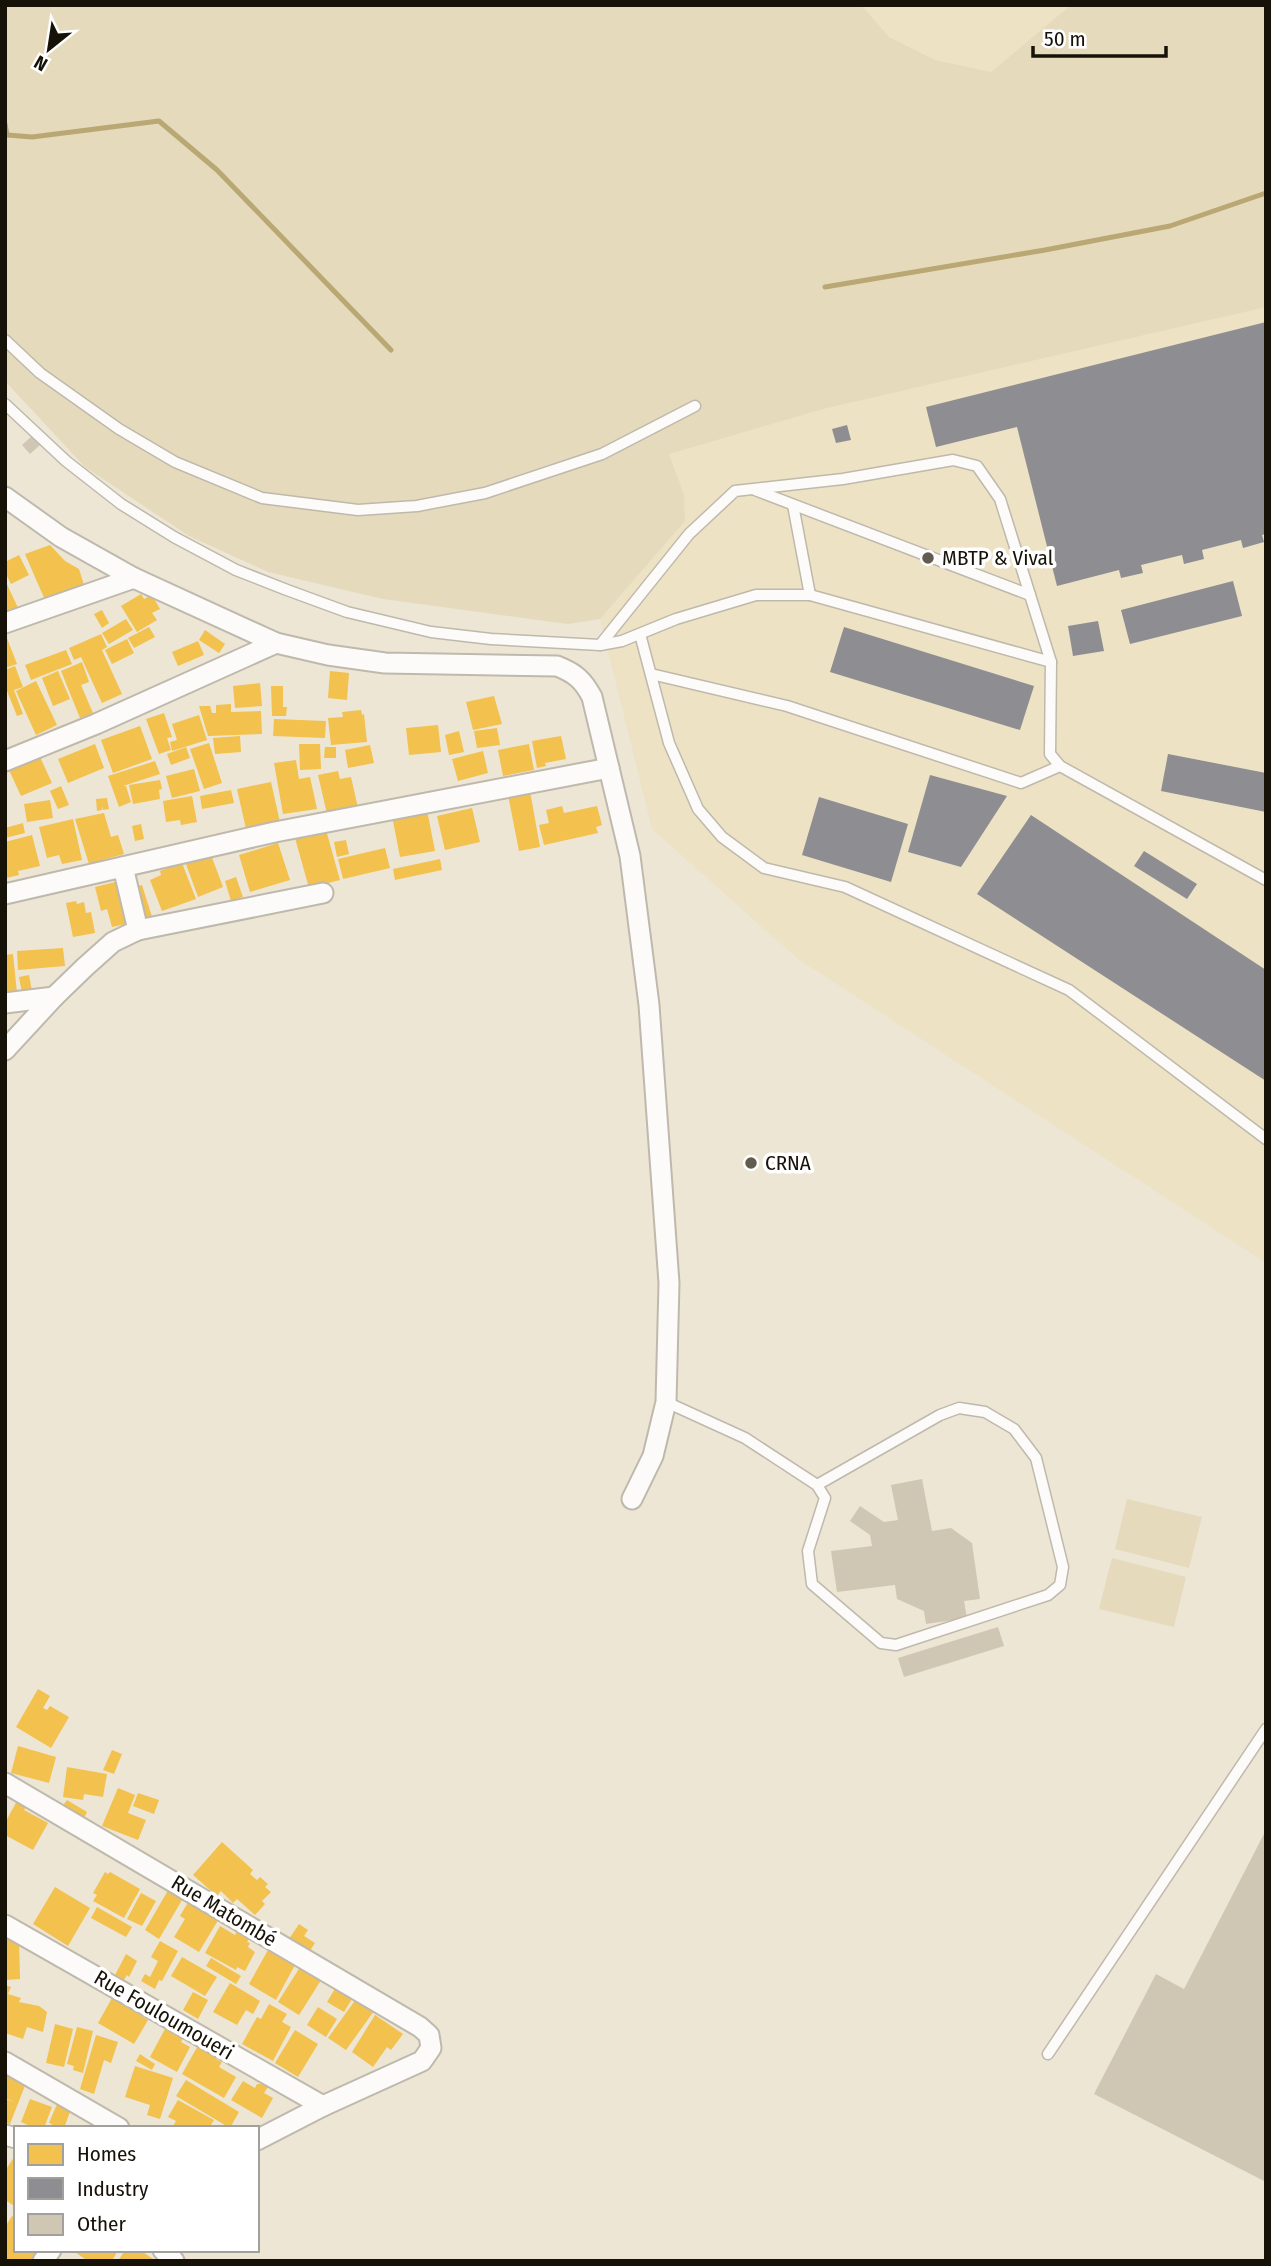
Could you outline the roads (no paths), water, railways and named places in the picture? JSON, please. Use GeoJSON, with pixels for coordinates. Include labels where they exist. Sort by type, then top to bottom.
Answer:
{"type":"FeatureCollection","features":[{"type":"Feature","properties":{"kind":"street"},"geometry":{"type":"LineString","coordinates":[[5,497],[61,537],[134,578],[276,643],[328,655],[384,663],[557,666],[575,673],[585,684],[592,697],[630,856],[649,1005],[669,1283],[666,1402],[653,1456],[632,1499]]}},
{"type":"Feature","properties":{"kind":"street"},"geometry":{"type":"LineString","coordinates":[[5,623],[134,578]]}},
{"type":"Feature","properties":{"kind":"street"},"geometry":{"type":"LineString","coordinates":[[5,761],[96,724],[276,643]]}},
{"type":"Feature","properties":{"kind":"street"},"geometry":{"type":"LineString","coordinates":[[5,894],[275,832],[609,768]]}},
{"type":"Feature","properties":{"kind":"street"},"geometry":{"type":"LineString","coordinates":[[123,867],[138,930]]}},
{"type":"Feature","properties":{"kind":"street"},"geometry":{"type":"LineString","coordinates":[[5,1050],[54,997],[113,942],[138,930],[324,893]]}},
{"type":"Feature","properties":{"kind":"street"},"geometry":{"type":"LineString","coordinates":[[5,1003],[54,997]]}},
{"type":"Feature","properties":{"kind":"street","name":"Rue Matombé"},"geometry":{"type":"LineString","coordinates":[[5,1783],[420,2027],[429,2035],[432,2048],[422,2061],[323,2106]]}},
{"type":"Feature","properties":{"kind":"street","name":"Rue Fouloumoueri"},"geometry":{"type":"LineString","coordinates":[[5,1925],[323,2106]]}},
{"type":"Feature","properties":{"kind":"street"},"geometry":{"type":"LineString","coordinates":[[5,2062],[116,2126]]}},
{"type":"Feature","properties":{"kind":"street"},"geometry":{"type":"LineString","coordinates":[[259,2139],[323,2106]]}},
{"type":"Feature","properties":{"kind":"lane"},"geometry":{"type":"LineString","coordinates":[[5,340],[40,373],[119,429],[175,462],[262,498],[358,510],[417,506],[485,493],[602,454],[695,405]]}},
{"type":"Feature","properties":{"kind":"lane"},"geometry":{"type":"LineString","coordinates":[[5,404],[66,461],[121,504],[174,537],[236,570],[347,611],[431,632],[491,639],[600,645],[622,641],[676,619],[756,595],[810,595],[1051,662]]}},
{"type":"Feature","properties":{"kind":"lane"},"geometry":{"type":"LineString","coordinates":[[600,645],[689,534],[735,491],[843,479],[953,460],[977,466],[1000,499],[1051,662],[1050,754],[1060,766],[1266,880]]}},
{"type":"Feature","properties":{"kind":"lane"},"geometry":{"type":"LineString","coordinates":[[754,490],[1030,595]]}},
{"type":"Feature","properties":{"kind":"lane"},"geometry":{"type":"LineString","coordinates":[[793,505],[810,595]]}},
{"type":"Feature","properties":{"kind":"lane"},"geometry":{"type":"LineString","coordinates":[[640,634],[669,743],[698,809],[722,837],[764,867],[845,887],[1069,990],[1266,1139]]}},
{"type":"Feature","properties":{"kind":"lane"},"geometry":{"type":"LineString","coordinates":[[650,674],[787,705],[1021,782],[1060,766]]}},
{"type":"Feature","properties":{"kind":"lane"},"geometry":{"type":"LineString","coordinates":[[666,1402],[745,1438],[817,1485],[825,1498],[808,1551],[812,1584],[881,1643],[896,1645],[1048,1595],[1060,1585],[1063,1567],[1035,1458],[1014,1429],[985,1412],[959,1408],[940,1415],[817,1485]]}},
{"type":"Feature","properties":{"kind":"lane"},"geometry":{"type":"LineString","coordinates":[[1048,2054],[1266,1729]]}},
{"type":"Feature","properties":{"kind":"waterway"},"geometry":{"type":"LineString","coordinates":[[5,124],[7,135],[32,137],[159,121],[217,170],[391,350]]}},
{"type":"Feature","properties":{"kind":"waterway"},"geometry":{"type":"LineString","coordinates":[[825,287],[1170,226],[1266,193]]}},
{"type":"Feature","properties":{"kind":"place","name":"MBTP & Vival"},"geometry":{"type":"Point","coordinates":[928,558]}},
{"type":"Feature","properties":{"kind":"place","name":"CRNA"},"geometry":{"type":"Point","coordinates":[751,1163]}}]}
